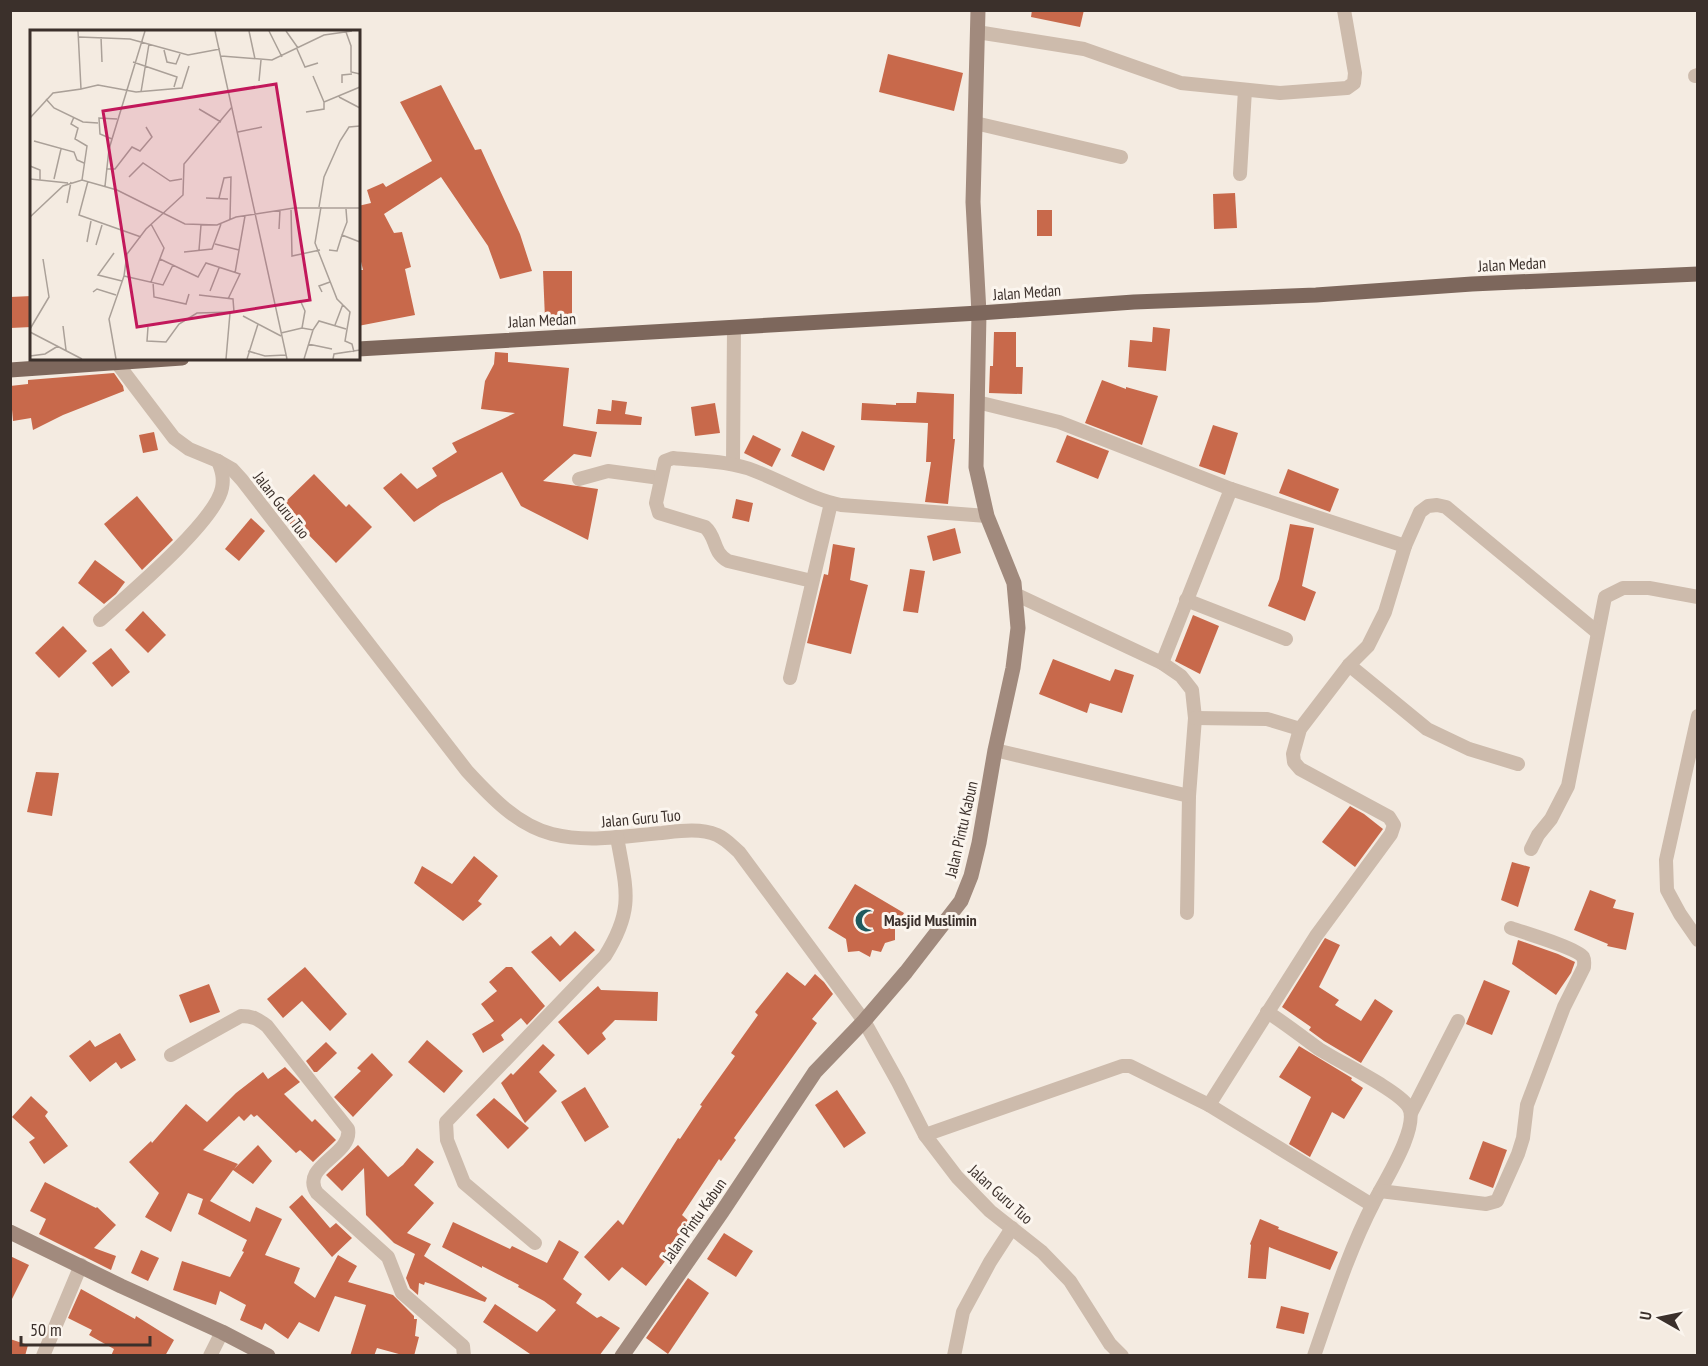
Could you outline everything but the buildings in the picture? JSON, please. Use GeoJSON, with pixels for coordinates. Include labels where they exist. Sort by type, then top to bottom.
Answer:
{"type":"FeatureCollection","features":[{"type":"Feature","properties":{"kind":"main road","name":"Jalan Medan"},"geometry":{"type":"LineString","coordinates":[[360,349],[1134,302],[1316,295],[1472,284],[1698,274]]}},
{"type":"Feature","properties":{"kind":"main road"},"geometry":{"type":"LineString","coordinates":[[10,370],[156,360]]}},
{"type":"Feature","properties":{"kind":"street","name":"Jalan Pintu Kabun"},"geometry":{"type":"LineString","coordinates":[[622,1356],[815,1072],[864,1021],[906,972],[961,901],[971,876],[1013,668],[1017,628],[1014,583],[987,516],[976,467],[979,313],[973,202],[978,10]]}},
{"type":"Feature","properties":{"kind":"street"},"geometry":{"type":"LineString","coordinates":[[977,32],[1084,49],[1181,83],[1280,93],[1347,88],[1354,83],[1355,73],[1344,10]]}},
{"type":"Feature","properties":{"kind":"street"},"geometry":{"type":"LineString","coordinates":[[1240,174],[1245,90]]}},
{"type":"Feature","properties":{"kind":"street"},"geometry":{"type":"LineString","coordinates":[[975,123],[1121,157]]}},
{"type":"Feature","properties":{"kind":"street"},"geometry":{"type":"LineString","coordinates":[[734,327],[734,464]]}},
{"type":"Feature","properties":{"kind":"street","name":"Jalan Guru Tuo"},"geometry":{"type":"LineString","coordinates":[[117,363],[174,438],[189,449],[218,461],[242,480],[460,762],[486,792],[507,811],[550,834],[592,839],[698,831],[716,834],[728,841],[739,852],[864,1021],[925,1135],[957,1177],[990,1211],[1042,1252],[1070,1281],[1110,1344],[1122,1356]]}},
{"type":"Feature","properties":{"kind":"street"},"geometry":{"type":"LineString","coordinates":[[976,402],[1059,422],[1231,489],[1406,546]]}},
{"type":"Feature","properties":{"kind":"street"},"geometry":{"type":"LineString","coordinates":[[812,581],[728,561],[720,557],[710,532],[705,527],[659,513],[656,502],[663,463],[673,458],[734,464],[754,470],[831,503],[987,516]]}},
{"type":"Feature","properties":{"kind":"street"},"geometry":{"type":"LineString","coordinates":[[100,620],[185,542],[218,501],[224,476],[218,461]]}},
{"type":"Feature","properties":{"kind":"street"},"geometry":{"type":"LineString","coordinates":[[579,479],[608,471],[660,478]]}},
{"type":"Feature","properties":{"kind":"street"},"geometry":{"type":"LineString","coordinates":[[1162,663],[1231,489]]}},
{"type":"Feature","properties":{"kind":"street"},"geometry":{"type":"LineString","coordinates":[[790,678],[831,503]]}},
{"type":"Feature","properties":{"kind":"street"},"geometry":{"type":"LineString","coordinates":[[1209,1105],[1316,936],[1391,834],[1394,825],[1389,817],[1300,769],[1294,762],[1293,754],[1300,729],[1349,665],[1368,646],[1385,612],[1406,546],[1420,512],[1428,506],[1446,507],[1597,632]]}},
{"type":"Feature","properties":{"kind":"street"},"geometry":{"type":"LineString","coordinates":[[1531,849],[1538,835],[1551,819],[1568,786],[1605,597],[1623,588],[1649,588],[1698,597]]}},
{"type":"Feature","properties":{"kind":"street"},"geometry":{"type":"LineString","coordinates":[[1015,594],[1162,663],[1181,676],[1192,690],[1195,718],[1189,796],[1187,913]]}},
{"type":"Feature","properties":{"kind":"street"},"geometry":{"type":"LineString","coordinates":[[1186,600],[1286,639]]}},
{"type":"Feature","properties":{"kind":"street"},"geometry":{"type":"LineString","coordinates":[[1349,665],[1427,729],[1469,749],[1518,764]]}},
{"type":"Feature","properties":{"kind":"street"},"geometry":{"type":"LineString","coordinates":[[1698,716],[1666,860],[1666,870],[1667,890],[1698,940]]}},
{"type":"Feature","properties":{"kind":"street"},"geometry":{"type":"LineString","coordinates":[[1195,718],[1267,718],[1300,729]]}},
{"type":"Feature","properties":{"kind":"street"},"geometry":{"type":"LineString","coordinates":[[995,750],[1189,796]]}},
{"type":"Feature","properties":{"kind":"street"},"geometry":{"type":"LineString","coordinates":[[535,1243],[464,1183],[447,1140],[446,1122],[604,956],[616,938],[624,916],[627,893],[617,837]]}},
{"type":"Feature","properties":{"kind":"street"},"geometry":{"type":"LineString","coordinates":[[1380,1191],[1486,1204],[1497,1201],[1523,1138],[1527,1105],[1564,1007],[1584,967],[1582,955],[1564,946],[1511,928]]}},
{"type":"Feature","properties":{"kind":"street"},"geometry":{"type":"LineString","coordinates":[[1267,1012],[1320,1049],[1390,1091],[1407,1104],[1412,1113]]}},
{"type":"Feature","properties":{"kind":"street"},"geometry":{"type":"LineString","coordinates":[[171,1055],[241,1016],[259,1019],[267,1026],[348,1129],[349,1135],[345,1143],[316,1172],[313,1180],[317,1193],[387,1257],[402,1293],[463,1346],[464,1356]]}},
{"type":"Feature","properties":{"kind":"street"},"geometry":{"type":"LineString","coordinates":[[1314,1356],[1343,1275],[1372,1205],[1407,1138],[1412,1124],[1412,1113],[1458,1021]]}},
{"type":"Feature","properties":{"kind":"street"},"geometry":{"type":"LineString","coordinates":[[925,1135],[1122,1066],[1137,1068],[1209,1105],[1372,1205]]}},
{"type":"Feature","properties":{"kind":"street"},"geometry":{"type":"LineString","coordinates":[[954,1356],[963,1312],[990,1262],[1012,1228]]}},
{"type":"Feature","properties":{"kind":"street"},"geometry":{"type":"LineString","coordinates":[[10,1232],[268,1356]]}},
{"type":"Feature","properties":{"kind":"street"},"geometry":{"type":"LineString","coordinates":[[43,1356],[81,1265]]}},
{"type":"Feature","properties":{"kind":"street"},"geometry":{"type":"LineString","coordinates":[[210,1356],[222,1332]]}},
{"type":"Feature","properties":{"kind":"place","name":"Masjid Muslimin"},"geometry":{"type":"Point","coordinates":[866,920]}}]}
